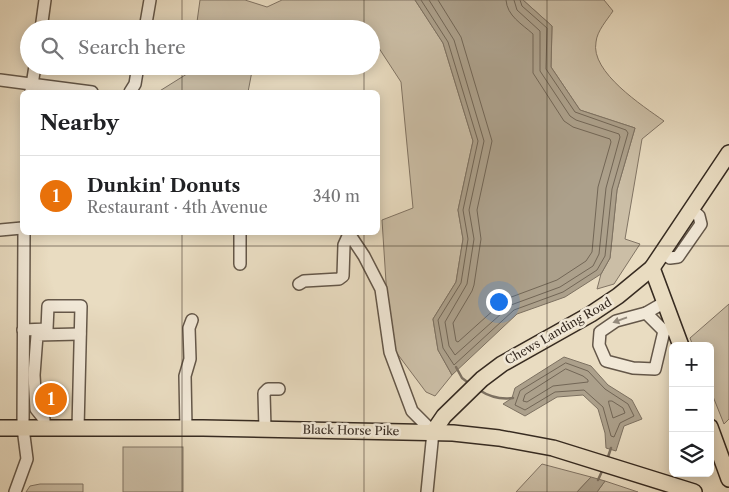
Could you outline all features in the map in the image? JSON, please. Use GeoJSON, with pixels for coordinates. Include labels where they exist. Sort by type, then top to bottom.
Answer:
{"type":"FeatureCollection","features":[{"type":"Feature","properties":{"kind":"main road","name":"Chews Landing Road"},"geometry":{"type":"LineString","coordinates":[[433,432],[444,416],[482,379],[502,364],[590,314],[618,296],[652,268],[729,153]]}},
{"type":"Feature","properties":{"kind":"main road"},"geometry":{"type":"LineString","coordinates":[[652,268],[665,302],[669,329],[678,342]]}},
{"type":"Feature","properties":{"kind":"main road","name":"Black Horse Pike"},"geometry":{"type":"LineString","coordinates":[[0,428],[186,428],[433,432],[489,437],[552,448],[694,492]]}},
{"type":"Feature","properties":{"kind":"main road"},"geometry":{"type":"LineString","coordinates":[[712,432],[729,479]]}},
{"type":"Feature","properties":{"kind":"street"},"geometry":{"type":"LineString","coordinates":[[42,20],[45,0]]}},
{"type":"Feature","properties":{"kind":"street"},"geometry":{"type":"LineString","coordinates":[[147,20],[150,0]]}},
{"type":"Feature","properties":{"kind":"street"},"geometry":{"type":"LineString","coordinates":[[31,89],[33,75]]}},
{"type":"Feature","properties":{"kind":"street"},"geometry":{"type":"LineString","coordinates":[[132,90],[136,75]]}},
{"type":"Feature","properties":{"kind":"street"},"geometry":{"type":"LineString","coordinates":[[0,80],[31,89],[51,90]]}},
{"type":"Feature","properties":{"kind":"street"},"geometry":{"type":"LineString","coordinates":[[0,230],[20,228]]}},
{"type":"Feature","properties":{"kind":"street"},"geometry":{"type":"LineString","coordinates":[[15,492],[27,459],[23,428],[24,235]]}},
{"type":"Feature","properties":{"kind":"street"},"geometry":{"type":"LineString","coordinates":[[240,235],[240,264]]}},
{"type":"Feature","properties":{"kind":"street"},"geometry":{"type":"LineString","coordinates":[[299,284],[304,281],[339,279],[343,276],[344,246],[347,235]]}},
{"type":"Feature","properties":{"kind":"street"},"geometry":{"type":"LineString","coordinates":[[349,235],[364,256],[381,289],[390,352],[412,411],[433,432],[427,492]]}},
{"type":"Feature","properties":{"kind":"street"},"geometry":{"type":"LineString","coordinates":[[646,313],[669,329],[655,369],[633,368],[606,361],[599,346],[600,332],[616,321],[646,313],[665,302]]}},
{"type":"Feature","properties":{"kind":"street"},"geometry":{"type":"LineString","coordinates":[[44,428],[44,419],[36,410],[34,375],[48,306],[81,306],[78,428]]}},
{"type":"Feature","properties":{"kind":"street"},"geometry":{"type":"LineString","coordinates":[[186,428],[185,376],[190,359],[189,328],[192,320]]}},
{"type":"Feature","properties":{"kind":"street"},"geometry":{"type":"LineString","coordinates":[[24,330],[44,333],[80,334]]}},
{"type":"Feature","properties":{"kind":"street"},"geometry":{"type":"LineString","coordinates":[[265,429],[264,393],[268,389],[278,389]]}},
{"type":"Feature","properties":{"kind":"shaded area"},"geometry":{"type":"Polygon","coordinates":[[[200,0],[245,0],[267,7],[282,0],[415,0],[443,43],[473,141],[458,210],[463,239],[456,282],[433,319],[438,350],[452,375],[435,396],[426,392],[390,344],[382,220],[413,208],[401,82],[380,50],[380,20],[197,20],[200,0]]]}},
{"type":"Feature","properties":{"kind":"shaded area"},"geometry":{"type":"Polygon","coordinates":[[[523,0],[604,0],[613,11],[598,34],[596,42],[596,53],[601,65],[620,87],[664,121],[642,139],[625,239],[640,244],[614,284],[597,289],[601,274],[610,258],[617,190],[635,128],[580,110],[551,67],[552,26],[523,0]]]}},
{"type":"Feature","properties":{"kind":"shaded area"},"geometry":{"type":"Polygon","coordinates":[[[185,75],[251,75],[248,90],[161,90],[185,75]]]}},
{"type":"Feature","properties":{"kind":"shaded area"},"geometry":{"type":"Polygon","coordinates":[[[729,304],[729,419],[724,424],[714,399],[714,342],[692,342],[690,338],[729,304]]]}},
{"type":"Feature","properties":{"kind":"shaded area"},"geometry":{"type":"Polygon","coordinates":[[[123,447],[183,447],[183,492],[123,492],[123,447]]]}},
{"type":"Feature","properties":{"kind":"shaded area"},"geometry":{"type":"Polygon","coordinates":[[[542,464],[591,477],[577,492],[516,492],[542,464]]]}},
{"type":"Feature","properties":{"kind":"shaded area"},"geometry":{"type":"Polygon","coordinates":[[[605,481],[638,492],[597,492],[605,481]]]}},
{"type":"Feature","properties":{"kind":"shaded area"},"geometry":{"type":"Polygon","coordinates":[[[40,484],[83,484],[83,492],[26,492],[30,486],[40,484]]]}},
{"type":"Feature","properties":{"kind":"water"},"geometry":{"type":"Polygon","coordinates":[[[415,0],[523,0],[552,26],[551,67],[580,110],[635,128],[617,190],[610,258],[601,274],[565,297],[517,314],[452,375],[438,350],[433,319],[456,282],[463,239],[458,210],[473,141],[443,43],[415,0]]]}},
{"type":"Feature","properties":{"kind":"water"},"geometry":{"type":"Polygon","coordinates":[[[564,357],[591,366],[608,385],[632,400],[642,419],[624,426],[616,451],[606,448],[605,433],[598,409],[583,395],[557,397],[525,416],[503,404],[512,398],[515,388],[564,357]]]}},
{"type":"Feature","properties":{"kind":"water"},"geometry":{"type":"Polygon","coordinates":[[[591,477],[605,481],[597,492],[577,492],[591,477]]]}},
{"type":"Feature","properties":{"kind":"waterway"},"geometry":{"type":"LineString","coordinates":[[456,367],[462,378],[470,384]]}},
{"type":"Feature","properties":{"kind":"waterway"},"geometry":{"type":"LineString","coordinates":[[479,390],[495,397],[513,398]]}},
{"type":"Feature","properties":{"kind":"waterway"},"geometry":{"type":"LineString","coordinates":[[607,460],[611,448]]}},
{"type":"Feature","properties":{"kind":"waterway"},"geometry":{"type":"LineString","coordinates":[[598,480],[603,469]]}},
{"type":"Feature","properties":{"kind":"place","name":"Dunkin' Donuts"},"geometry":{"type":"Point","coordinates":[51,399]}}]}
